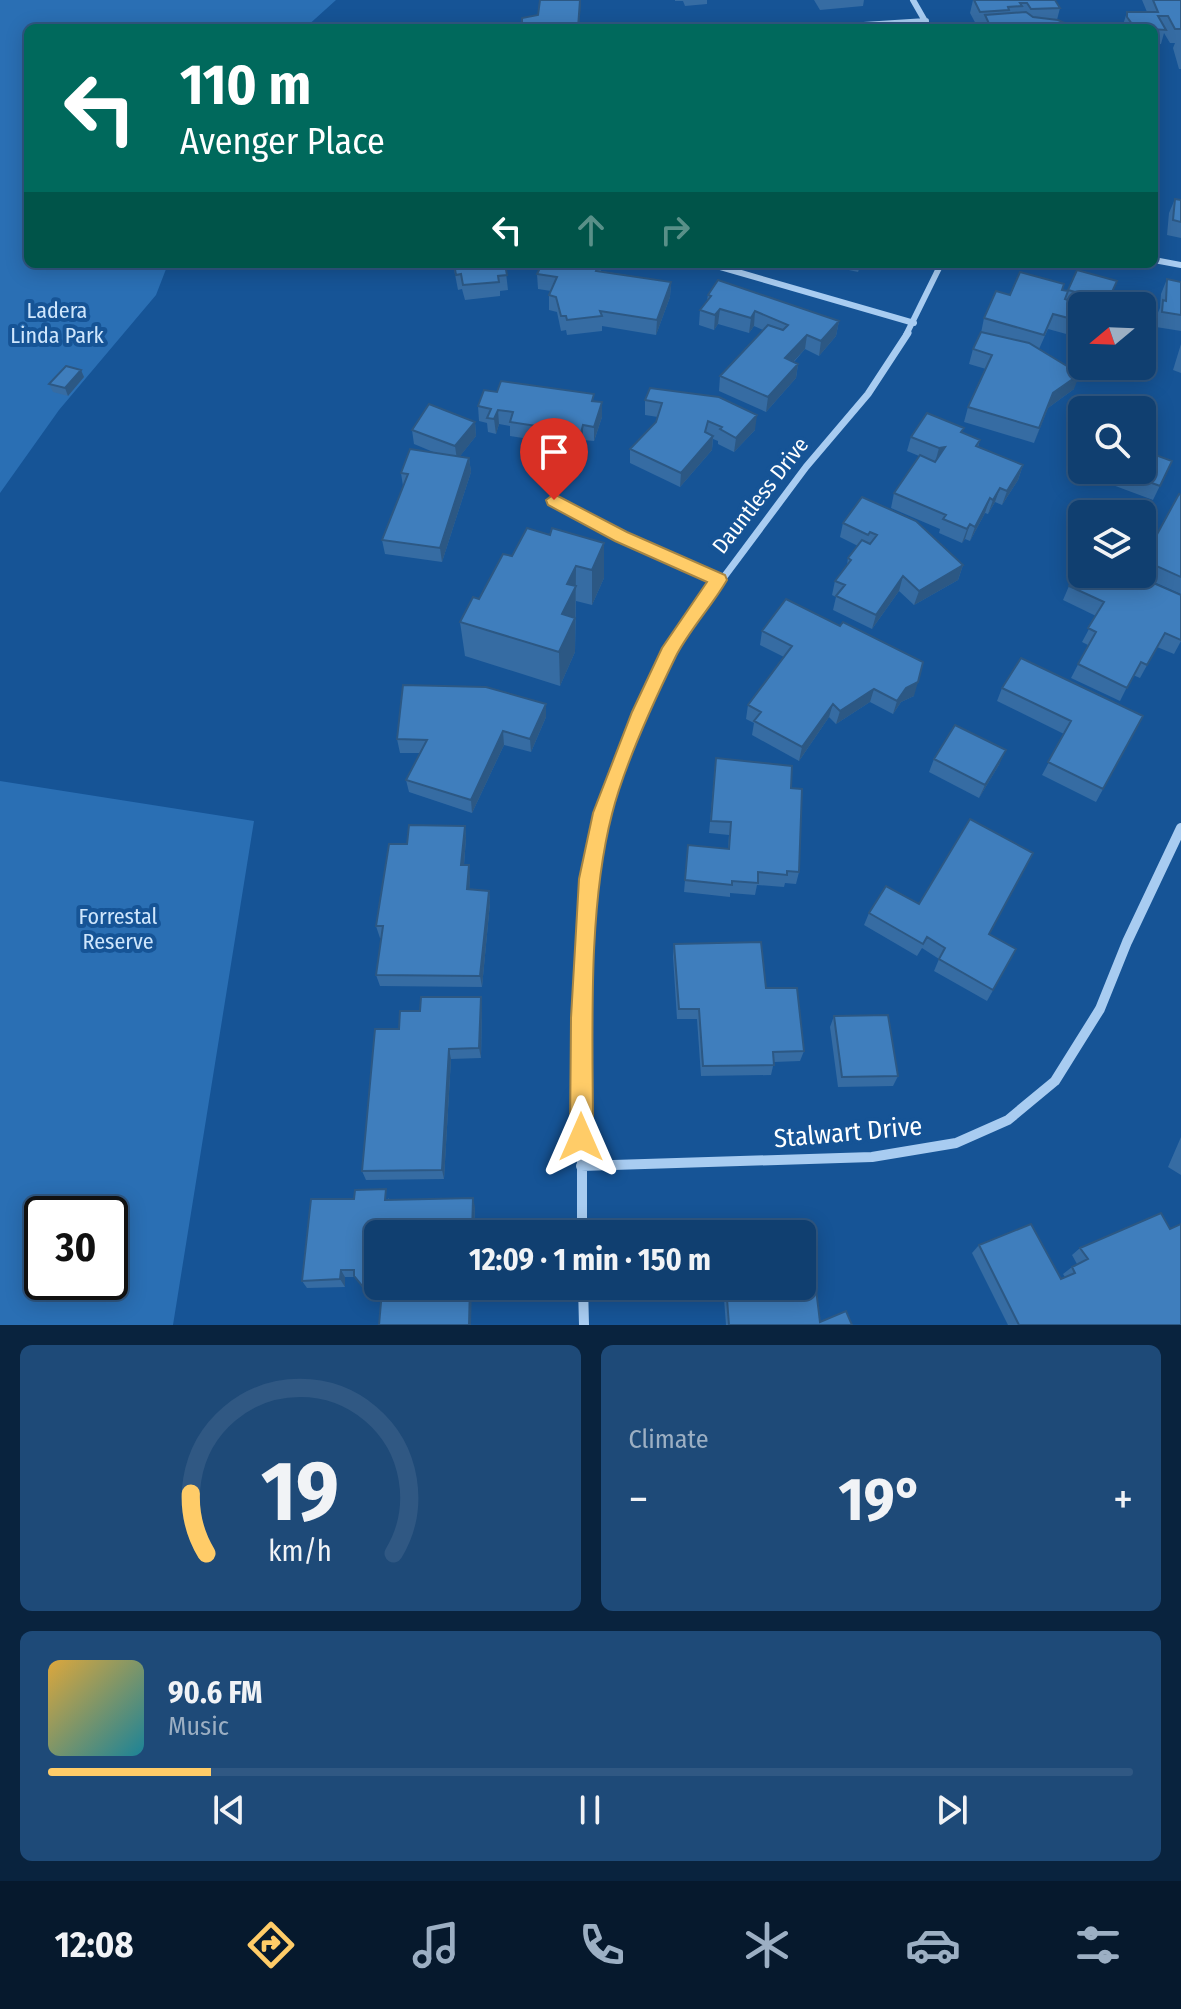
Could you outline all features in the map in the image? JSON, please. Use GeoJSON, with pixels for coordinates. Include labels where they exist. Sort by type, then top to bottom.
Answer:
{"type":"FeatureCollection","features":[{"type":"Feature","properties":{"kind":"street"},"geometry":{"type":"LineString","coordinates":[[913,0],[926,24]]}},
{"type":"Feature","properties":{"kind":"street"},"geometry":{"type":"LineString","coordinates":[[1158,261],[1181,265]]}},
{"type":"Feature","properties":{"kind":"street"},"geometry":{"type":"LineString","coordinates":[[724,268],[914,323]]}},
{"type":"Feature","properties":{"kind":"street","name":"Dauntless Drive"},"geometry":{"type":"LineString","coordinates":[[582,1220],[582,1018],[589,895],[602,813],[671,648],[806,467],[868,394],[914,323],[939,268]]}},
{"type":"Feature","properties":{"kind":"street"},"geometry":{"type":"LineString","coordinates":[[554,500],[621,537],[719,580]]}},
{"type":"Feature","properties":{"kind":"street","name":"Stalwart Drive"},"geometry":{"type":"LineString","coordinates":[[581,1166],[872,1157],[956,1143],[1008,1120],[1055,1081],[1100,1009],[1127,942],[1181,828]]}},
{"type":"Feature","properties":{"kind":"street"},"geometry":{"type":"LineString","coordinates":[[583,1300],[584,1325]]}},
{"type":"Feature","properties":{"kind":"green space","name":"Ladera Linda Park"},"geometry":{"type":"Polygon","coordinates":[[[0,0],[336,0],[309,24],[24,24],[24,268],[166,268],[156,295],[59,410],[0,493],[0,0]]]}},
{"type":"Feature","properties":{"kind":"green space","name":"Forrestal Reserve"},"geometry":{"type":"Polygon","coordinates":[[[0,781],[254,821],[173,1325],[0,1325],[0,781]]]}},
{"type":"Feature","properties":{"kind":"building"},"geometry":{"type":"Polygon","coordinates":[[[540,0],[580,0],[578,24],[522,24],[522,18],[538,15],[540,0]]]}},
{"type":"Feature","properties":{"kind":"building"},"geometry":{"type":"Polygon","coordinates":[[[974,0],[1055,0],[1060,8],[1031,9],[1027,3],[1020,3],[1022,6],[1008,7],[1009,10],[980,12],[974,0]]]}},
{"type":"Feature","properties":{"kind":"building"},"geometry":{"type":"Polygon","coordinates":[[[1153,0],[1181,0],[1181,29],[1175,29],[1168,16],[1158,16],[1166,30],[1158,29],[1158,24],[1132,24],[1127,17],[1127,12],[1158,12],[1153,0]]]}},
{"type":"Feature","properties":{"kind":"building"},"geometry":{"type":"Polygon","coordinates":[[[1026,12],[1033,17],[1065,23],[989,24],[985,15],[1026,12]]]}},
{"type":"Feature","properties":{"kind":"building"},"geometry":{"type":"Polygon","coordinates":[[[1175,199],[1181,200],[1181,222],[1173,220],[1175,199]]]}},
{"type":"Feature","properties":{"kind":"building"},"geometry":{"type":"Polygon","coordinates":[[[455,268],[506,268],[507,275],[498,276],[499,282],[463,285],[461,274],[456,275],[455,268]]]}},
{"type":"Feature","properties":{"kind":"building"},"geometry":{"type":"Polygon","coordinates":[[[540,268],[597,268],[596,271],[671,282],[657,320],[600,311],[602,316],[567,320],[566,316],[561,316],[556,297],[549,295],[557,277],[537,274],[540,268]]]}},
{"type":"Feature","properties":{"kind":"building"},"geometry":{"type":"Polygon","coordinates":[[[1077,270],[1117,281],[1112,292],[1068,290],[1077,270]]]}},
{"type":"Feature","properties":{"kind":"building"},"geometry":{"type":"Polygon","coordinates":[[[1020,272],[1064,284],[1062,290],[1068,291],[1065,299],[1068,300],[1068,318],[1053,314],[1044,335],[984,318],[996,291],[1010,295],[1020,272]]]}},
{"type":"Feature","properties":{"kind":"building"},"geometry":{"type":"Polygon","coordinates":[[[1167,279],[1181,282],[1181,315],[1162,312],[1167,279]]]}},
{"type":"Feature","properties":{"kind":"building"},"geometry":{"type":"Polygon","coordinates":[[[718,280],[839,321],[821,341],[807,335],[785,358],[798,364],[768,397],[720,376],[768,325],[783,330],[788,325],[755,311],[751,318],[720,309],[715,315],[700,310],[718,280]]]}},
{"type":"Feature","properties":{"kind":"building"},"geometry":{"type":"Polygon","coordinates":[[[981,332],[1029,343],[1068,367],[1068,380],[1071,380],[1053,393],[1039,428],[968,407],[992,355],[973,349],[981,332]]]}},
{"type":"Feature","properties":{"kind":"building"},"geometry":{"type":"Polygon","coordinates":[[[66,366],[81,370],[65,388],[49,384],[66,366]]]}},
{"type":"Feature","properties":{"kind":"building"},"geometry":{"type":"Polygon","coordinates":[[[501,381],[594,394],[592,401],[602,402],[594,427],[583,425],[581,433],[575,432],[572,439],[560,437],[563,430],[510,422],[513,412],[498,410],[494,419],[487,418],[491,409],[478,406],[484,390],[497,392],[501,381]]]}},
{"type":"Feature","properties":{"kind":"building"},"geometry":{"type":"Polygon","coordinates":[[[650,388],[719,397],[757,415],[736,438],[708,421],[705,432],[713,436],[681,473],[630,449],[656,422],[662,403],[645,400],[650,388]]]}},
{"type":"Feature","properties":{"kind":"building"},"geometry":{"type":"Polygon","coordinates":[[[429,404],[475,422],[455,446],[412,430],[429,404]]]}},
{"type":"Feature","properties":{"kind":"building"},"geometry":{"type":"Polygon","coordinates":[[[927,413],[964,428],[961,432],[980,440],[976,446],[1023,465],[1007,491],[1000,488],[993,500],[990,498],[975,527],[970,524],[967,529],[943,519],[946,515],[894,493],[920,455],[935,462],[945,447],[939,448],[911,437],[927,413]]]}},
{"type":"Feature","properties":{"kind":"building"},"geometry":{"type":"Polygon","coordinates":[[[410,449],[469,458],[440,548],[382,540],[408,474],[401,473],[410,449]]]}},
{"type":"Feature","properties":{"kind":"building"},"geometry":{"type":"Polygon","coordinates":[[[1156,455],[1172,461],[1160,486],[1154,484],[1156,455]]]}},
{"type":"Feature","properties":{"kind":"building"},"geometry":{"type":"Polygon","coordinates":[[[1181,495],[1181,577],[1156,566],[1156,536],[1181,495]]]}},
{"type":"Feature","properties":{"kind":"building"},"geometry":{"type":"Polygon","coordinates":[[[862,497],[916,521],[963,565],[919,591],[903,576],[876,615],[836,596],[845,585],[835,581],[851,560],[848,558],[862,540],[870,544],[877,535],[870,532],[868,535],[843,523],[862,497]]]}},
{"type":"Feature","properties":{"kind":"building"},"geometry":{"type":"Polygon","coordinates":[[[527,528],[550,535],[552,528],[604,543],[592,570],[576,566],[567,584],[576,586],[562,614],[575,618],[559,652],[460,622],[473,597],[479,599],[503,554],[512,556],[527,528]]]}},
{"type":"Feature","properties":{"kind":"building"},"geometry":{"type":"Polygon","coordinates":[[[1156,584],[1181,595],[1181,640],[1165,633],[1147,665],[1141,662],[1127,688],[1078,664],[1096,632],[1088,628],[1104,602],[1073,588],[1156,588],[1156,584]]]}},
{"type":"Feature","properties":{"kind":"building"},"geometry":{"type":"Polygon","coordinates":[[[786,599],[840,626],[843,622],[923,662],[918,682],[906,688],[897,701],[874,689],[840,711],[833,704],[802,747],[754,721],[761,712],[748,705],[792,646],[762,631],[786,599]]]}},
{"type":"Feature","properties":{"kind":"building"},"geometry":{"type":"Polygon","coordinates":[[[1021,658],[1143,716],[1103,789],[1048,762],[1071,721],[1002,688],[1021,658]]]}},
{"type":"Feature","properties":{"kind":"building"},"geometry":{"type":"Polygon","coordinates":[[[403,685],[486,687],[546,704],[530,739],[503,731],[471,800],[406,780],[427,740],[397,739],[403,685]]]}},
{"type":"Feature","properties":{"kind":"building"},"geometry":{"type":"Polygon","coordinates":[[[955,725],[1006,750],[985,785],[934,759],[955,725]]]}},
{"type":"Feature","properties":{"kind":"building"},"geometry":{"type":"Polygon","coordinates":[[[716,758],[792,766],[791,788],[802,789],[799,872],[787,871],[787,875],[758,872],[758,883],[732,881],[732,885],[685,880],[688,845],[729,849],[731,822],[711,821],[716,758]]]}},
{"type":"Feature","properties":{"kind":"building"},"geometry":{"type":"Polygon","coordinates":[[[970,819],[1033,853],[989,934],[1016,949],[993,990],[939,959],[945,948],[927,937],[923,944],[869,913],[886,886],[919,904],[970,819]]]}},
{"type":"Feature","properties":{"kind":"building"},"geometry":{"type":"Polygon","coordinates":[[[409,825],[465,826],[461,865],[469,865],[467,889],[489,891],[480,976],[376,975],[383,926],[376,926],[389,844],[407,844],[409,825]]]}},
{"type":"Feature","properties":{"kind":"building"},"geometry":{"type":"Polygon","coordinates":[[[761,942],[766,988],[797,988],[804,1051],[773,1052],[774,1065],[703,1066],[699,1009],[679,1009],[674,944],[761,942]]]}},
{"type":"Feature","properties":{"kind":"building"},"geometry":{"type":"Polygon","coordinates":[[[421,997],[481,997],[479,1048],[449,1049],[442,1170],[362,1171],[375,1029],[399,1029],[400,1011],[420,1011],[421,997]]]}},
{"type":"Feature","properties":{"kind":"building"},"geometry":{"type":"Polygon","coordinates":[[[888,1015],[898,1076],[842,1077],[834,1016],[888,1015]]]}},
{"type":"Feature","properties":{"kind":"building"},"geometry":{"type":"Polygon","coordinates":[[[386,1189],[385,1200],[473,1198],[472,1220],[364,1220],[364,1288],[354,1276],[354,1270],[341,1270],[340,1279],[302,1281],[311,1199],[354,1199],[355,1190],[386,1189]]]}},
{"type":"Feature","properties":{"kind":"building"},"geometry":{"type":"Polygon","coordinates":[[[1161,1213],[1170,1229],[1181,1224],[1181,1325],[1019,1325],[979,1245],[1031,1224],[1061,1279],[1075,1273],[1072,1267],[1088,1259],[1080,1248],[1161,1213]]]}},
{"type":"Feature","properties":{"kind":"building"},"geometry":{"type":"Polygon","coordinates":[[[816,1289],[820,1322],[846,1311],[852,1325],[729,1325],[727,1300],[816,1300],[816,1289]]]}},
{"type":"Feature","properties":{"kind":"building"},"geometry":{"type":"Polygon","coordinates":[[[381,1300],[470,1300],[469,1325],[379,1325],[381,1300]]]}},
{"type":"Feature","properties":{"kind":"route"},"geometry":{"type":"LineString","coordinates":[[554,500],[621,537],[719,580],[671,648],[602,813],[590,879],[582,1018],[581,1137]]}}]}
